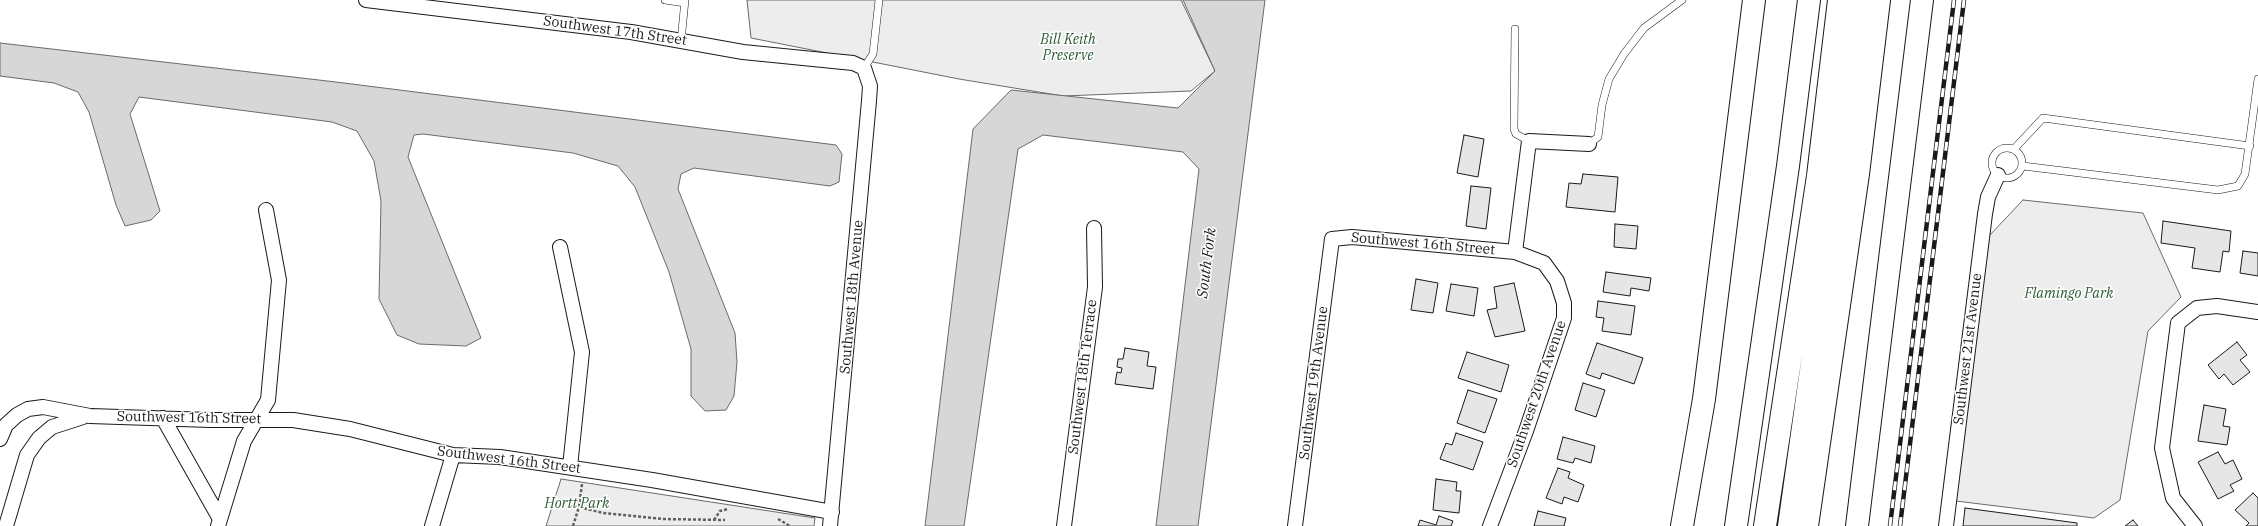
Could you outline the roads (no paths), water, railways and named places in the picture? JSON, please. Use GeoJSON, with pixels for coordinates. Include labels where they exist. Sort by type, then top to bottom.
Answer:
{"type":"FeatureCollection","features":[{"type":"Feature","properties":{"kind":"highway"},"geometry":{"type":"LineString","coordinates":[[1682,526],[1704,399],[1754,0]]}},
{"type":"Feature","properties":{"kind":"highway"},"geometry":{"type":"LineString","coordinates":[[1736,526],[1788,166],[1809,0]]}},
{"type":"Feature","properties":{"kind":"highway"},"geometry":{"type":"LineString","coordinates":[[1765,526],[1818,176],[1839,0]]}},
{"type":"Feature","properties":{"kind":"highway"},"geometry":{"type":"LineString","coordinates":[[1807,526],[1849,173],[1860,0]]}},
{"type":"Feature","properties":{"kind":"highway"},"geometry":{"type":"LineString","coordinates":[[1789,526],[1879,0]]}},
{"type":"Feature","properties":{"kind":"highway"},"geometry":{"type":"LineString","coordinates":[[1857,526],[1922,0]]}},
{"type":"Feature","properties":{"kind":"highway"},"geometry":{"type":"LineString","coordinates":[[1697,526],[1701,496],[1704,399]]}},
{"type":"Feature","properties":{"kind":"street","name":"Southwest 17th Street"},"geometry":{"type":"LineString","coordinates":[[366,0],[631,32],[743,52],[853,63],[864,68]]}},
{"type":"Feature","properties":{"kind":"street","name":"Southwest 18th Avenue"},"geometry":{"type":"LineString","coordinates":[[830,526],[869,101],[870,86],[864,68]]}},
{"type":"Feature","properties":{"kind":"street"},"geometry":{"type":"LineString","coordinates":[[1515,252],[1529,140],[1589,144]]}},
{"type":"Feature","properties":{"kind":"street","name":"Southwest 21st Avenue"},"geometry":{"type":"LineString","coordinates":[[1946,526],[1985,214],[1988,197],[1998,175]]}},
{"type":"Feature","properties":{"kind":"street"},"geometry":{"type":"LineString","coordinates":[[219,522],[244,442],[268,400],[279,280],[266,210]]}},
{"type":"Feature","properties":{"kind":"street","name":"Southwest 18th Terrace"},"geometry":{"type":"LineString","coordinates":[[1064,526],[1095,287],[1094,228]]}},
{"type":"Feature","properties":{"kind":"street","name":"Southwest 16th Street"},"geometry":{"type":"LineString","coordinates":[[1332,239],[1352,237],[1515,252]]}},
{"type":"Feature","properties":{"kind":"street","name":"Southwest 19th Avenue"},"geometry":{"type":"LineString","coordinates":[[1296,526],[1332,239]]}},
{"type":"Feature","properties":{"kind":"street"},"geometry":{"type":"LineString","coordinates":[[560,248],[582,352],[570,467]]}},
{"type":"Feature","properties":{"kind":"street","name":"Southwest 20th Avenue"},"geometry":{"type":"LineString","coordinates":[[1490,526],[1526,431],[1564,318],[1564,303],[1557,281],[1544,262],[1515,252]]}},
{"type":"Feature","properties":{"kind":"street"},"geometry":{"type":"LineString","coordinates":[[2194,526],[2173,498],[2162,448],[2178,323],[2196,308],[2217,306],[2258,312]]}},
{"type":"Feature","properties":{"kind":"street","name":"Southwest 16th Street"},"geometry":{"type":"LineString","coordinates":[[0,439],[6,425],[17,415],[28,409],[43,407],[90,416],[293,420],[350,429],[453,455],[500,457],[570,467],[832,512]]}},
{"type":"Feature","properties":{"kind":"street","name":"Southwest 16th Street"},"geometry":{"type":"LineString","coordinates":[[6,526],[27,455],[39,438],[52,427],[90,416]]}},
{"type":"Feature","properties":{"kind":"street"},"geometry":{"type":"LineString","coordinates":[[163,418],[219,522]]}},
{"type":"Feature","properties":{"kind":"street"},"geometry":{"type":"LineString","coordinates":[[432,526],[453,455]]}},
{"type":"Feature","properties":{"kind":"lane"},"geometry":{"type":"LineString","coordinates":[[665,0],[685,1],[681,40]]}},
{"type":"Feature","properties":{"kind":"lane"},"geometry":{"type":"LineString","coordinates":[[864,68],[873,54],[879,0]]}},
{"type":"Feature","properties":{"kind":"lane"},"geometry":{"type":"LineString","coordinates":[[1589,144],[1598,137],[1602,105],[1609,79],[1624,54],[1644,28],[1682,0]]}},
{"type":"Feature","properties":{"kind":"lane"},"geometry":{"type":"LineString","coordinates":[[1515,29],[1514,129],[1516,134],[1529,140]]}},
{"type":"Feature","properties":{"kind":"lane"},"geometry":{"type":"LineString","coordinates":[[2023,166],[2218,190],[2238,186],[2245,174],[2258,78]]}},
{"type":"Feature","properties":{"kind":"lane"},"geometry":{"type":"LineString","coordinates":[[2014,149],[2043,118],[2250,146]]}},
{"type":"Feature","properties":{"kind":"lane"},"geometry":{"type":"LineString","coordinates":[[2009,147],[2014,149],[2021,156],[2023,166],[2018,174],[2013,177],[2008,178],[1998,175],[1992,167],[1993,157],[2000,149],[2009,147]]}},
{"type":"Feature","properties":{"kind":"water","name":"South Fork"},"geometry":{"type":"Polygon","coordinates":[[[1183,0],[1265,0],[1198,526],[1156,526],[1199,169],[1183,152],[1043,135],[1018,149],[964,526],[925,526],[973,129],[1011,90],[1178,108],[1215,71],[1183,0]]]}},
{"type":"Feature","properties":{"kind":"water"},"geometry":{"type":"Polygon","coordinates":[[[0,43],[336,82],[836,145],[842,154],[839,182],[830,186],[694,168],[681,174],[678,189],[735,333],[737,362],[734,396],[726,410],[705,411],[691,396],[691,349],[669,272],[635,187],[618,166],[573,153],[423,134],[414,135],[408,157],[481,338],[466,346],[419,344],[397,335],[379,299],[381,201],[374,161],[357,131],[332,122],[139,97],[130,114],[160,211],[151,220],[125,226],[116,205],[89,112],[78,92],[54,83],[0,76],[0,43]]]}},
{"type":"Feature","properties":{"kind":"railway"},"geometry":{"type":"LineString","coordinates":[[1890,526],[1954,0]]}},
{"type":"Feature","properties":{"kind":"railway"},"geometry":{"type":"LineString","coordinates":[[1900,526],[1964,0]]}},
{"type":"Feature","properties":{"kind":"park label","name":"Bill Keith Preserve"},"geometry":{"type":"Point","coordinates":[1068,48]}},
{"type":"Feature","properties":{"kind":"park label","name":"Flamingo Park"},"geometry":{"type":"Point","coordinates":[2069,294]}},
{"type":"Feature","properties":{"kind":"park label","name":"Hortt Park"},"geometry":{"type":"Point","coordinates":[577,504]}}]}
